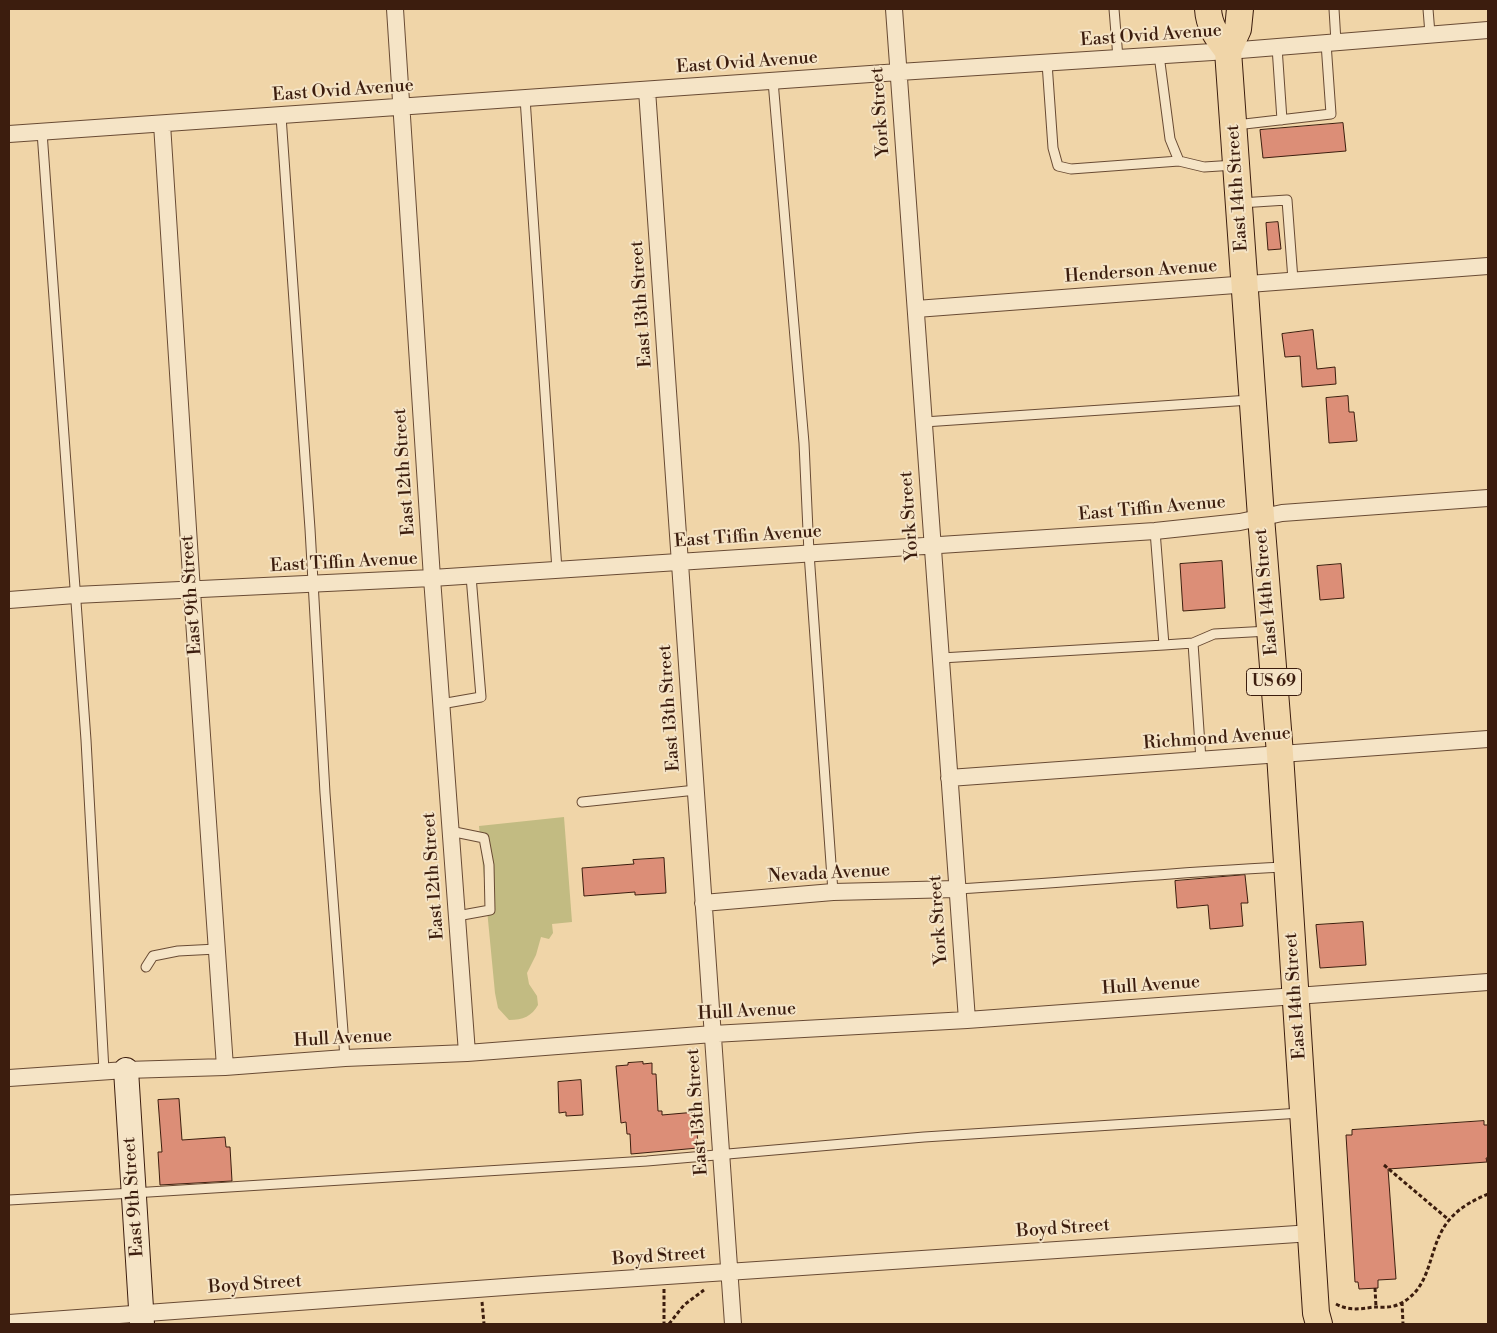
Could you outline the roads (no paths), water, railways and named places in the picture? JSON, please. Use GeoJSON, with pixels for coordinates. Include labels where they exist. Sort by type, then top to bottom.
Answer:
{"type":"FeatureCollection","features":[{"type":"Feature","properties":{"kind":"main road"},"geometry":{"type":"LineString","coordinates":[[1208,9],[1213,32],[1228,51]]}},
{"type":"Feature","properties":{"kind":"main road","name":"East 14th Street"},"geometry":{"type":"LineString","coordinates":[[1240,9],[1238,29],[1228,51],[1280,754],[1312,1233],[1321,1316]]}},
{"type":"Feature","properties":{"kind":"street","name":"East 12th Street"},"geometry":{"type":"LineString","coordinates":[[395,9],[403,108],[432,578],[467,1053]]}},
{"type":"Feature","properties":{"kind":"street","name":"York Street"},"geometry":{"type":"LineString","coordinates":[[894,9],[967,1020]]}},
{"type":"Feature","properties":{"kind":"street","name":"East Ovid Avenue"},"geometry":{"type":"LineString","coordinates":[[9,134],[898,72],[1159,56],[1488,30]]}},
{"type":"Feature","properties":{"kind":"street","name":"East 13th Street"},"geometry":{"type":"LineString","coordinates":[[647,90],[734,1324]]}},
{"type":"Feature","properties":{"kind":"street","name":"East 9th Street"},"geometry":{"type":"LineString","coordinates":[[162,124],[225,1067]]}},
{"type":"Feature","properties":{"kind":"street","name":"Henderson Avenue"},"geometry":{"type":"LineString","coordinates":[[916,309],[1488,266]]}},
{"type":"Feature","properties":{"kind":"street","name":"East Tiffin Avenue"},"geometry":{"type":"LineString","coordinates":[[9,600],[74,595],[192,591],[471,576],[1155,530],[1240,522],[1282,513],[1488,498]]}},
{"type":"Feature","properties":{"kind":"street","name":"Richmond Avenue"},"geometry":{"type":"LineString","coordinates":[[950,778],[1488,739]]}},
{"type":"Feature","properties":{"kind":"street","name":"Nevada Avenue"},"geometry":{"type":"LineString","coordinates":[[704,903],[832,892],[957,889]]}},
{"type":"Feature","properties":{"kind":"street","name":"Hull Avenue"},"geometry":{"type":"LineString","coordinates":[[9,1078],[115,1070],[225,1067],[345,1058],[467,1053],[713,1034],[967,1020],[1488,982]]}},
{"type":"Feature","properties":{"kind":"street","name":"East 9th Street"},"geometry":{"type":"LineString","coordinates":[[115,1070],[133,1193],[141,1319]]}},
{"type":"Feature","properties":{"kind":"street","name":"Boyd Street"},"geometry":{"type":"LineString","coordinates":[[9,1323],[141,1319],[481,1289],[1312,1233]]}},
{"type":"Feature","properties":{"kind":"lane"},"geometry":{"type":"LineString","coordinates":[[1114,9],[1118,58]]}},
{"type":"Feature","properties":{"kind":"lane"},"geometry":{"type":"LineString","coordinates":[[1234,125],[1332,114],[1331,42],[1334,9]]}},
{"type":"Feature","properties":{"kind":"lane"},"geometry":{"type":"LineString","coordinates":[[1428,9],[1430,34]]}},
{"type":"Feature","properties":{"kind":"lane"},"geometry":{"type":"LineString","coordinates":[[1277,47],[1282,120]]}},
{"type":"Feature","properties":{"kind":"lane"},"geometry":{"type":"LineString","coordinates":[[1159,56],[1170,139],[1179,161]]}},
{"type":"Feature","properties":{"kind":"lane"},"geometry":{"type":"LineString","coordinates":[[1047,62],[1053,148],[1058,166],[1071,169],[1179,161],[1204,167],[1236,165]]}},
{"type":"Feature","properties":{"kind":"lane"},"geometry":{"type":"LineString","coordinates":[[774,81],[804,443],[809,553],[832,892]]}},
{"type":"Feature","properties":{"kind":"lane"},"geometry":{"type":"LineString","coordinates":[[525,98],[557,570]]}},
{"type":"Feature","properties":{"kind":"lane"},"geometry":{"type":"LineString","coordinates":[[281,116],[345,1058]]}},
{"type":"Feature","properties":{"kind":"lane"},"geometry":{"type":"LineString","coordinates":[[42,132],[74,595],[115,1070]]}},
{"type":"Feature","properties":{"kind":"lane"},"geometry":{"type":"LineString","coordinates":[[1239,203],[1286,200],[1293,280]]}},
{"type":"Feature","properties":{"kind":"lane"},"geometry":{"type":"LineString","coordinates":[[924,422],[1253,400]]}},
{"type":"Feature","properties":{"kind":"lane"},"geometry":{"type":"LineString","coordinates":[[1155,530],[1164,645]]}},
{"type":"Feature","properties":{"kind":"lane"},"geometry":{"type":"LineString","coordinates":[[441,704],[481,698],[471,576]]}},
{"type":"Feature","properties":{"kind":"lane"},"geometry":{"type":"LineString","coordinates":[[941,658],[1193,644],[1214,634],[1271,631]]}},
{"type":"Feature","properties":{"kind":"lane"},"geometry":{"type":"LineString","coordinates":[[1193,644],[1201,760]]}},
{"type":"Feature","properties":{"kind":"lane"},"geometry":{"type":"LineString","coordinates":[[582,802],[696,790]]}},
{"type":"Feature","properties":{"kind":"lane"},"geometry":{"type":"LineString","coordinates":[[450,832],[484,838],[489,865],[490,910],[457,916]]}},
{"type":"Feature","properties":{"kind":"lane"},"geometry":{"type":"LineString","coordinates":[[957,889],[1060,883],[1210,870],[1287,867]]}},
{"type":"Feature","properties":{"kind":"lane"},"geometry":{"type":"LineString","coordinates":[[146,967],[153,956],[178,951],[217,949]]}},
{"type":"Feature","properties":{"kind":"lane"},"geometry":{"type":"LineString","coordinates":[[9,1200],[721,1155],[924,1137],[1304,1113]]}}]}
